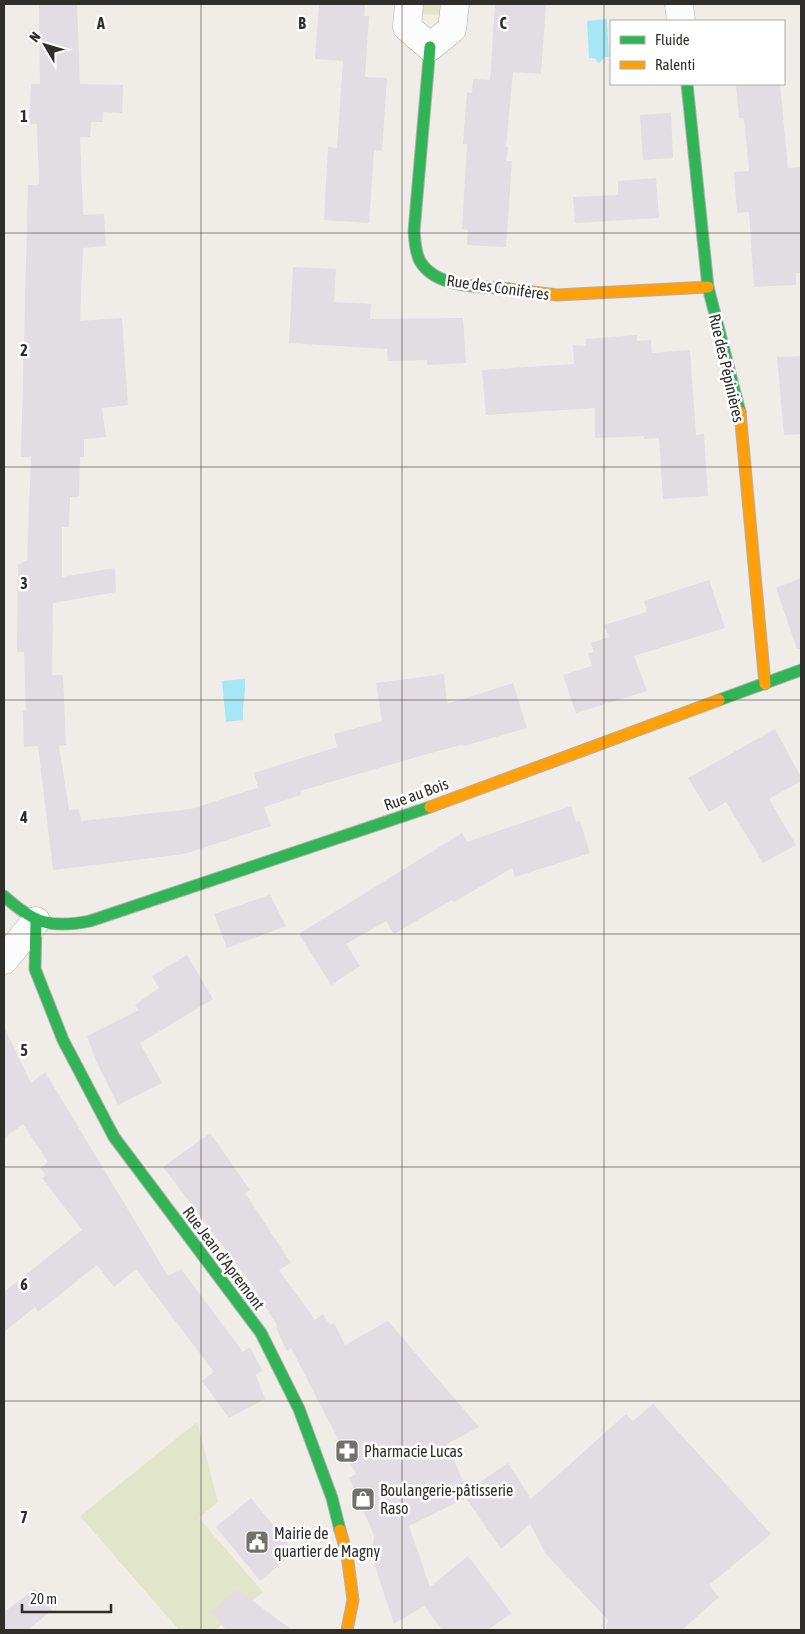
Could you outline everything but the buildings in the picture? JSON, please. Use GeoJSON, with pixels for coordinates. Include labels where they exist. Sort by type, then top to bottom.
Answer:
{"type":"FeatureCollection","features":[{"type":"Feature","properties":{"kind":"street"},"geometry":{"type":"LineString","coordinates":[[409,4],[407,27],[430,47],[452,29],[455,4]]}},
{"type":"Feature","properties":{"kind":"street"},"geometry":{"type":"LineString","coordinates":[[679,4],[681,20]]}},
{"type":"Feature","properties":{"kind":"street","name":"Rue des Conifères"},"geometry":{"type":"LineString","coordinates":[[430,47],[414,231],[417,254],[421,263],[435,276],[464,284],[557,295],[708,287]]}},
{"type":"Feature","properties":{"kind":"street","name":"Rue des Pépinières"},"geometry":{"type":"LineString","coordinates":[[687,85],[708,287],[740,413],[765,684]]}},
{"type":"Feature","properties":{"kind":"street","name":"Rue au Bois"},"geometry":{"type":"LineString","coordinates":[[36,921],[47,925],[68,927],[90,921],[407,815],[801,670]]}},
{"type":"Feature","properties":{"kind":"street"},"geometry":{"type":"LineString","coordinates":[[4,896],[36,921],[4,960]]}},
{"type":"Feature","properties":{"kind":"street","name":"Rue Jean d'Apremont"},"geometry":{"type":"LineString","coordinates":[[36,921],[35,969],[44,996],[63,1040],[114,1137],[261,1333],[280,1367],[299,1409],[332,1498],[345,1545],[352,1600],[347,1630]]}},
{"type":"Feature","properties":{"kind":"green space"},"geometry":{"type":"Polygon","coordinates":[[[419,4],[446,4],[445,15],[419,14],[419,4]]]}},
{"type":"Feature","properties":{"kind":"green space"},"geometry":{"type":"Polygon","coordinates":[[[197,1422],[218,1502],[199,1518],[263,1592],[215,1630],[179,1630],[80,1516],[197,1422]]]}},
{"type":"Feature","properties":{"kind":"water"},"geometry":{"type":"Polygon","coordinates":[[[607,19],[609,57],[605,57],[599,63],[594,58],[589,58],[587,21],[607,19]]]}},
{"type":"Feature","properties":{"kind":"water"},"geometry":{"type":"Polygon","coordinates":[[[245,679],[243,720],[226,722],[222,681],[245,679]]]}},
{"type":"Feature","properties":{"kind":"traffic: fast"},"geometry":{"type":"LineString","coordinates":[[430,47],[414,231],[417,254],[427,270],[437,277],[460,284],[509,289]]}},
{"type":"Feature","properties":{"kind":"traffic: fast"},"geometry":{"type":"LineString","coordinates":[[687,85],[708,287],[740,412]]}},
{"type":"Feature","properties":{"kind":"traffic: fast"},"geometry":{"type":"LineString","coordinates":[[719,700],[801,670]]}},
{"type":"Feature","properties":{"kind":"traffic: fast"},"geometry":{"type":"LineString","coordinates":[[4,896],[24,912],[43,922],[64,924],[90,921],[430,807]]}},
{"type":"Feature","properties":{"kind":"traffic: fast"},"geometry":{"type":"LineString","coordinates":[[36,921],[35,969],[63,1040],[114,1137],[261,1333],[299,1409],[332,1498],[340,1530]]}},
{"type":"Feature","properties":{"kind":"traffic: slow"},"geometry":{"type":"LineString","coordinates":[[509,289],[557,295],[708,287]]}},
{"type":"Feature","properties":{"kind":"traffic: slow"},"geometry":{"type":"LineString","coordinates":[[740,412],[765,684]]}},
{"type":"Feature","properties":{"kind":"traffic: slow"},"geometry":{"type":"LineString","coordinates":[[430,807],[719,700]]}},
{"type":"Feature","properties":{"kind":"traffic: slow"},"geometry":{"type":"LineString","coordinates":[[340,1530],[347,1554],[353,1600],[347,1630]]}},
{"type":"Feature","properties":{"kind":"place","name":"Pharmacie Lucas"},"geometry":{"type":"Point","coordinates":[347,1451]}},
{"type":"Feature","properties":{"kind":"place","name":"Boulangerie-pâtisserie Raso"},"geometry":{"type":"Point","coordinates":[363,1499]}},
{"type":"Feature","properties":{"kind":"place","name":"Mairie de quartier de Magny"},"geometry":{"type":"Point","coordinates":[257,1542]}}]}
